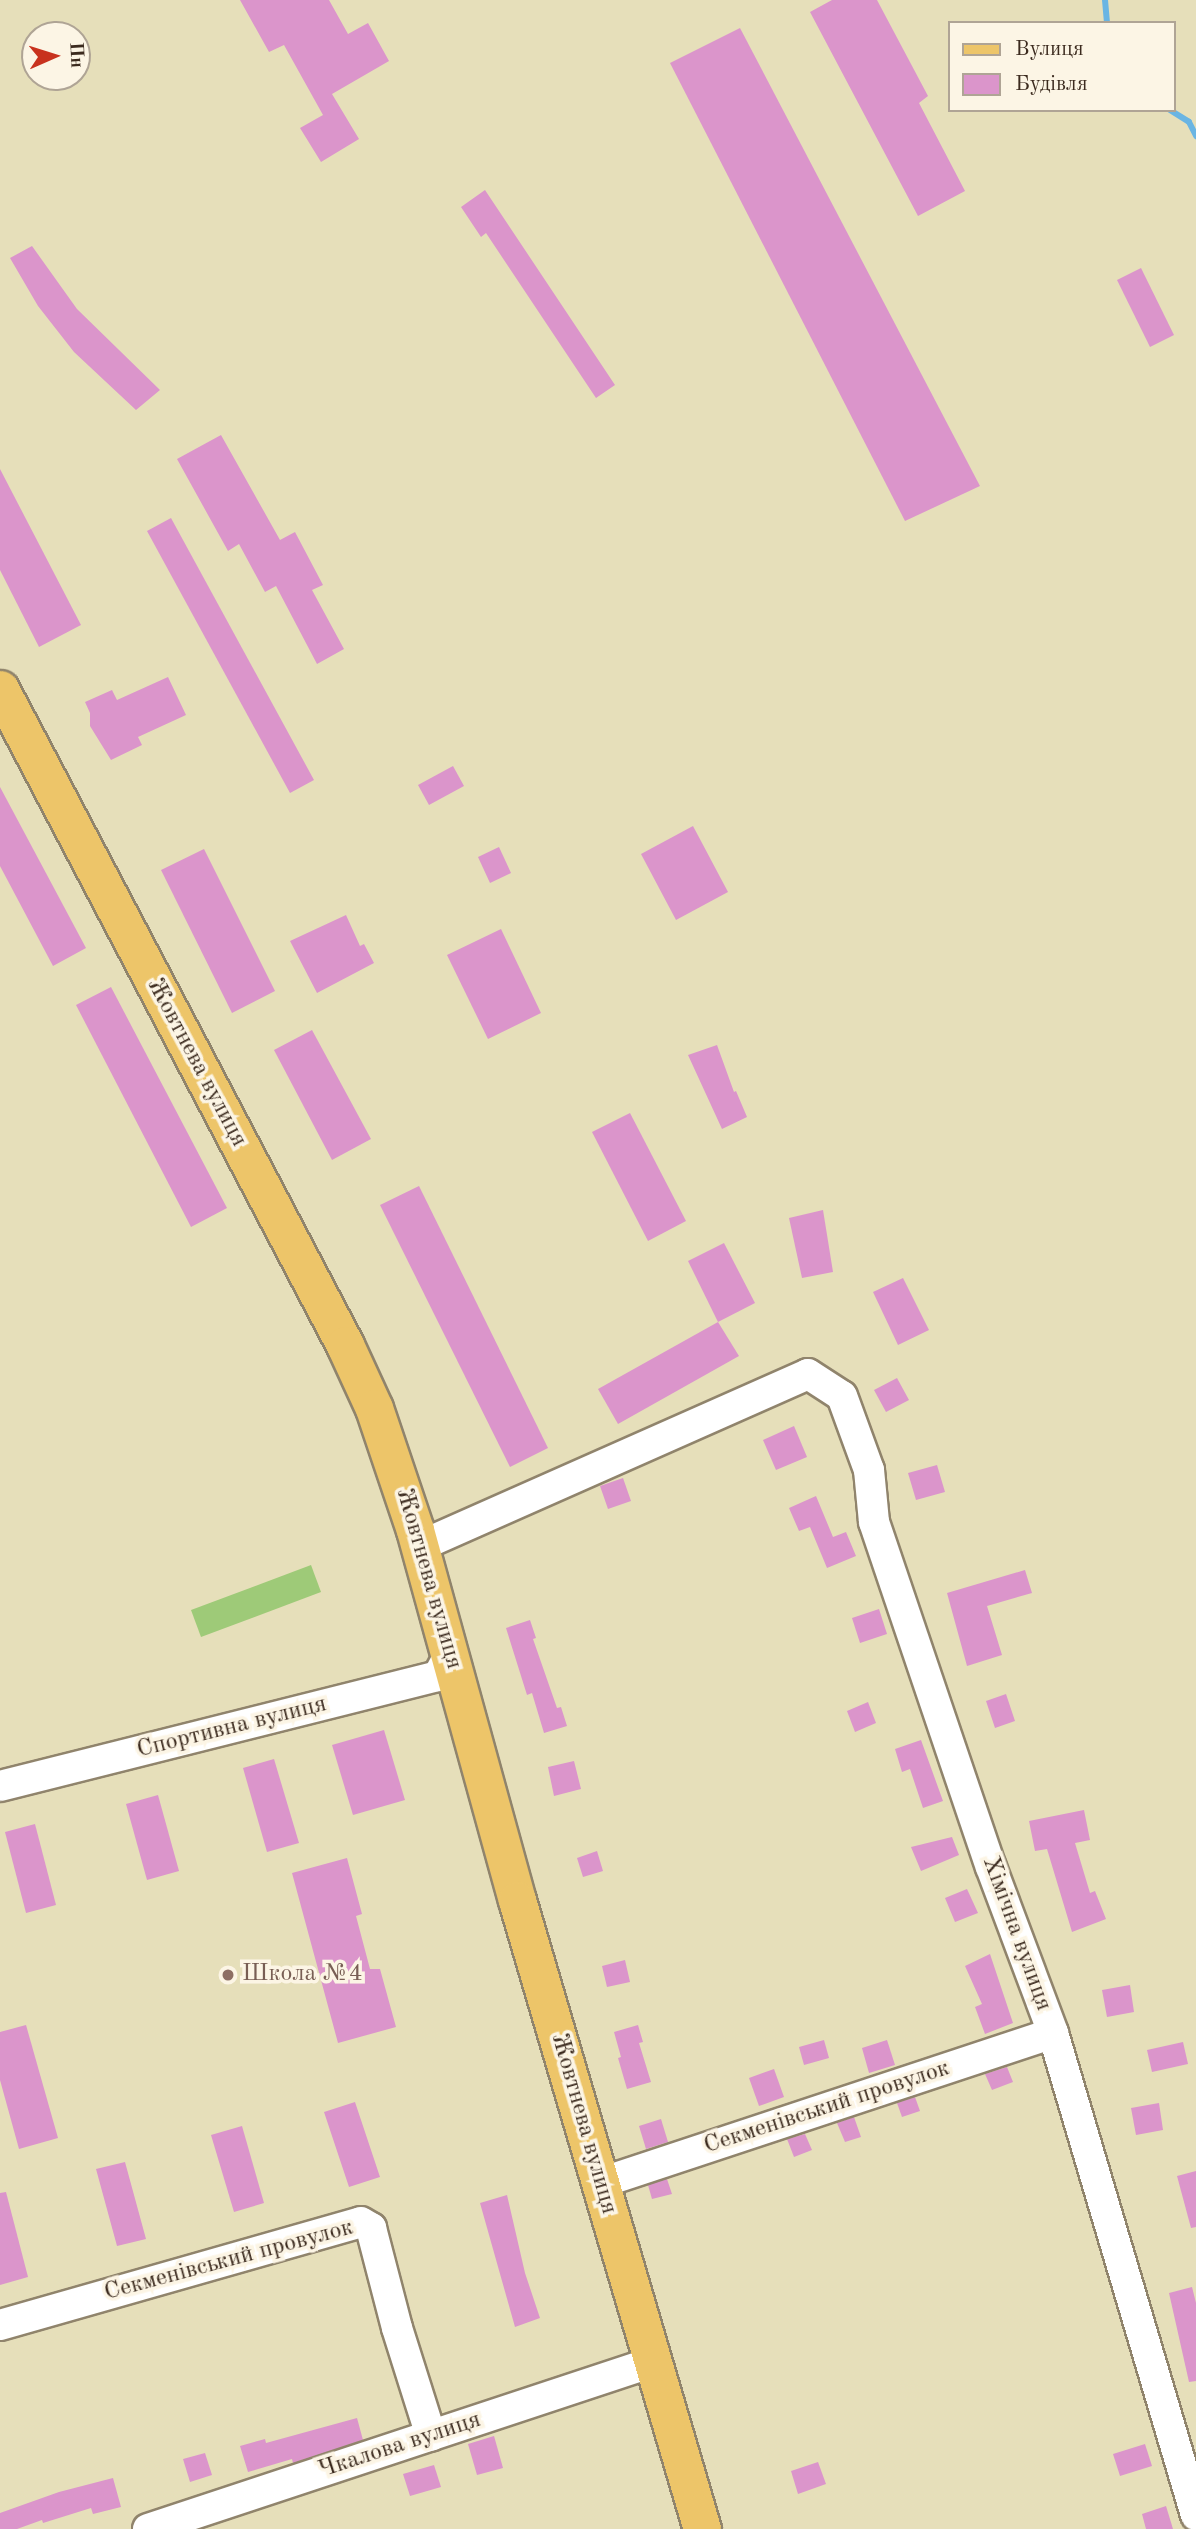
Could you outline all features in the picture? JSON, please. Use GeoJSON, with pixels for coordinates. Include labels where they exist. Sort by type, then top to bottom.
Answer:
{"type":"FeatureCollection","features":[{"type":"Feature","properties":{"kind":"main road","name":"Жовтнева вулиця"},"geometry":{"type":"LineString","coordinates":[[5,709],[345,1345],[374,1408],[420,1546],[517,1900],[702,2529]]}},
{"type":"Feature","properties":{"kind":"street","name":"Хімічна вулиця"},"geometry":{"type":"LineString","coordinates":[[420,1546],[808,1374],[842,1396],[869,1470],[878,1534],[987,1854],[1053,2033],[1196,2515]]}},
{"type":"Feature","properties":{"kind":"street","name":"Спортивна вулиця"},"geometry":{"type":"LineString","coordinates":[[0,1786],[438,1676],[450,1653]]}},
{"type":"Feature","properties":{"kind":"street","name":"Секменівський провулок"},"geometry":{"type":"LineString","coordinates":[[600,2183],[1053,2033]]}},
{"type":"Feature","properties":{"kind":"street","name":"Секменівський провулок"},"geometry":{"type":"LineString","coordinates":[[0,2325],[361,2222],[371,2228],[397,2328],[431,2436]]}},
{"type":"Feature","properties":{"kind":"street","name":"Чкалова вулиця"},"geometry":{"type":"LineString","coordinates":[[148,2529],[653,2362]]}},
{"type":"Feature","properties":{"kind":"green space"},"geometry":{"type":"Polygon","coordinates":[[[311,1565],[321,1592],[201,1637],[191,1610],[311,1565]]]}},
{"type":"Feature","properties":{"kind":"building"},"geometry":{"type":"Polygon","coordinates":[[[240,0],[329,0],[348,34],[368,23],[389,61],[332,94],[359,139],[321,162],[300,128],[323,115],[284,45],[269,52],[240,0]]]}},
{"type":"Feature","properties":{"kind":"building"},"geometry":{"type":"Polygon","coordinates":[[[832,0],[877,0],[928,96],[919,103],[965,191],[918,216],[810,12],[832,0]]]}},
{"type":"Feature","properties":{"kind":"building"},"geometry":{"type":"Polygon","coordinates":[[[740,28],[980,486],[905,521],[670,63],[740,28]]]}},
{"type":"Feature","properties":{"kind":"building"},"geometry":{"type":"Polygon","coordinates":[[[485,190],[615,385],[596,398],[486,233],[481,237],[461,207],[485,190]]]}},
{"type":"Feature","properties":{"kind":"building"},"geometry":{"type":"Polygon","coordinates":[[[32,246],[77,309],[160,390],[136,410],[74,352],[38,306],[10,258],[32,246]]]}},
{"type":"Feature","properties":{"kind":"building"},"geometry":{"type":"Polygon","coordinates":[[[1141,268],[1174,335],[1150,347],[1117,280],[1141,268]]]}},
{"type":"Feature","properties":{"kind":"building"},"geometry":{"type":"Polygon","coordinates":[[[221,435],[280,540],[295,532],[323,585],[312,590],[344,649],[317,664],[276,586],[265,592],[239,544],[228,551],[177,459],[221,435]]]}},
{"type":"Feature","properties":{"kind":"building"},"geometry":{"type":"Polygon","coordinates":[[[0,469],[81,625],[39,647],[0,570],[0,469]]]}},
{"type":"Feature","properties":{"kind":"building"},"geometry":{"type":"Polygon","coordinates":[[[171,518],[314,780],[290,793],[147,531],[171,518]]]}},
{"type":"Feature","properties":{"kind":"building"},"geometry":{"type":"Polygon","coordinates":[[[168,677],[186,715],[138,737],[142,745],[111,760],[90,726],[90,713],[85,702],[112,690],[117,700],[168,677]]]}},
{"type":"Feature","properties":{"kind":"building"},"geometry":{"type":"Polygon","coordinates":[[[453,766],[464,786],[429,805],[418,785],[453,766]]]}},
{"type":"Feature","properties":{"kind":"building"},"geometry":{"type":"Polygon","coordinates":[[[0,787],[86,948],[53,966],[0,866],[0,787]]]}},
{"type":"Feature","properties":{"kind":"building"},"geometry":{"type":"Polygon","coordinates":[[[693,826],[728,892],[676,920],[641,854],[693,826]]]}},
{"type":"Feature","properties":{"kind":"building"},"geometry":{"type":"Polygon","coordinates":[[[499,847],[511,873],[490,883],[478,857],[499,847]]]}},
{"type":"Feature","properties":{"kind":"building"},"geometry":{"type":"Polygon","coordinates":[[[204,849],[275,991],[232,1013],[161,870],[204,849]]]}},
{"type":"Feature","properties":{"kind":"building"},"geometry":{"type":"Polygon","coordinates":[[[346,915],[360,946],[364,944],[374,963],[317,993],[290,941],[346,915]]]}},
{"type":"Feature","properties":{"kind":"building"},"geometry":{"type":"Polygon","coordinates":[[[501,929],[541,1013],[488,1039],[447,955],[501,929]]]}},
{"type":"Feature","properties":{"kind":"building"},"geometry":{"type":"Polygon","coordinates":[[[111,987],[227,1208],[191,1227],[76,1005],[111,987]]]}},
{"type":"Feature","properties":{"kind":"building"},"geometry":{"type":"Polygon","coordinates":[[[312,1030],[371,1139],[332,1160],[274,1050],[312,1030]]]}},
{"type":"Feature","properties":{"kind":"building"},"geometry":{"type":"Polygon","coordinates":[[[717,1045],[734,1092],[736,1091],[747,1117],[722,1129],[688,1055],[717,1045]]]}},
{"type":"Feature","properties":{"kind":"building"},"geometry":{"type":"Polygon","coordinates":[[[630,1113],[686,1221],[648,1241],[592,1132],[630,1113]]]}},
{"type":"Feature","properties":{"kind":"building"},"geometry":{"type":"Polygon","coordinates":[[[419,1186],[548,1448],[510,1467],[380,1205],[419,1186]]]}},
{"type":"Feature","properties":{"kind":"building"},"geometry":{"type":"Polygon","coordinates":[[[823,1210],[833,1272],[802,1278],[789,1218],[823,1210]]]}},
{"type":"Feature","properties":{"kind":"building"},"geometry":{"type":"Polygon","coordinates":[[[724,1243],[755,1303],[718,1322],[688,1261],[724,1243]]]}},
{"type":"Feature","properties":{"kind":"building"},"geometry":{"type":"Polygon","coordinates":[[[903,1278],[929,1330],[898,1345],[873,1292],[903,1278]]]}},
{"type":"Feature","properties":{"kind":"building"},"geometry":{"type":"Polygon","coordinates":[[[718,1322],[739,1356],[618,1424],[598,1389],[718,1322]]]}},
{"type":"Feature","properties":{"kind":"building"},"geometry":{"type":"Polygon","coordinates":[[[897,1378],[909,1400],[886,1412],[874,1390],[897,1378]]]}},
{"type":"Feature","properties":{"kind":"building"},"geometry":{"type":"Polygon","coordinates":[[[794,1426],[807,1457],[776,1470],[763,1440],[794,1426]]]}},
{"type":"Feature","properties":{"kind":"building"},"geometry":{"type":"Polygon","coordinates":[[[937,1465],[945,1492],[916,1500],[908,1473],[937,1465]]]}},
{"type":"Feature","properties":{"kind":"building"},"geometry":{"type":"Polygon","coordinates":[[[623,1478],[631,1501],[608,1509],[600,1486],[623,1478]]]}},
{"type":"Feature","properties":{"kind":"building"},"geometry":{"type":"Polygon","coordinates":[[[816,1496],[833,1537],[846,1532],[856,1556],[827,1568],[810,1527],[799,1531],[789,1508],[816,1496]]]}},
{"type":"Feature","properties":{"kind":"building"},"geometry":{"type":"Polygon","coordinates":[[[1025,1570],[1032,1593],[987,1606],[1002,1655],[967,1666],[947,1593],[1025,1570]]]}},
{"type":"Feature","properties":{"kind":"building"},"geometry":{"type":"Polygon","coordinates":[[[879,1609],[887,1634],[860,1643],[852,1618],[879,1609]]]}},
{"type":"Feature","properties":{"kind":"building"},"geometry":{"type":"Polygon","coordinates":[[[530,1620],[536,1638],[533,1639],[557,1708],[561,1707],[567,1726],[544,1733],[532,1693],[527,1695],[506,1628],[530,1620]]]}},
{"type":"Feature","properties":{"kind":"building"},"geometry":{"type":"Polygon","coordinates":[[[1006,1694],[1015,1721],[995,1728],[986,1701],[1006,1694]]]}},
{"type":"Feature","properties":{"kind":"building"},"geometry":{"type":"Polygon","coordinates":[[[868,1702],[876,1723],[855,1732],[847,1711],[868,1702]]]}},
{"type":"Feature","properties":{"kind":"building"},"geometry":{"type":"Polygon","coordinates":[[[384,1730],[405,1800],[353,1815],[332,1745],[384,1730]]]}},
{"type":"Feature","properties":{"kind":"building"},"geometry":{"type":"Polygon","coordinates":[[[921,1740],[943,1801],[923,1808],[910,1769],[902,1772],[895,1749],[921,1740]]]}},
{"type":"Feature","properties":{"kind":"building"},"geometry":{"type":"Polygon","coordinates":[[[274,1759],[299,1843],[267,1852],[243,1768],[274,1759]]]}},
{"type":"Feature","properties":{"kind":"building"},"geometry":{"type":"Polygon","coordinates":[[[574,1761],[581,1789],[554,1796],[548,1767],[574,1761]]]}},
{"type":"Feature","properties":{"kind":"building"},"geometry":{"type":"Polygon","coordinates":[[[158,1795],[179,1871],[147,1880],[126,1804],[158,1795]]]}},
{"type":"Feature","properties":{"kind":"building"},"geometry":{"type":"Polygon","coordinates":[[[1084,1810],[1090,1840],[1075,1843],[1090,1893],[1095,1891],[1106,1919],[1072,1932],[1047,1849],[1035,1851],[1029,1821],[1084,1810]]]}},
{"type":"Feature","properties":{"kind":"building"},"geometry":{"type":"Polygon","coordinates":[[[35,1824],[56,1905],[26,1913],[5,1832],[35,1824]]]}},
{"type":"Feature","properties":{"kind":"building"},"geometry":{"type":"Polygon","coordinates":[[[952,1837],[959,1855],[921,1871],[911,1847],[952,1837]]]}},
{"type":"Feature","properties":{"kind":"building"},"geometry":{"type":"Polygon","coordinates":[[[597,1851],[603,1871],[583,1877],[577,1858],[597,1851]]]}},
{"type":"Feature","properties":{"kind":"building"},"geometry":{"type":"Polygon","coordinates":[[[347,1858],[362,1914],[356,1916],[370,1969],[380,1969],[396,2027],[338,2043],[292,1873],[347,1858]]]}},
{"type":"Feature","properties":{"kind":"building"},"geometry":{"type":"Polygon","coordinates":[[[967,1889],[978,1913],[955,1922],[945,1898],[967,1889]]]}},
{"type":"Feature","properties":{"kind":"building"},"geometry":{"type":"Polygon","coordinates":[[[990,1954],[1013,2023],[985,2034],[975,2007],[982,2004],[965,1966],[990,1954]]]}},
{"type":"Feature","properties":{"kind":"building"},"geometry":{"type":"Polygon","coordinates":[[[625,1960],[630,1982],[607,1987],[602,1966],[625,1960]]]}},
{"type":"Feature","properties":{"kind":"building"},"geometry":{"type":"Polygon","coordinates":[[[1130,1985],[1134,2012],[1107,2017],[1102,1990],[1130,1985]]]}},
{"type":"Feature","properties":{"kind":"building"},"geometry":{"type":"Polygon","coordinates":[[[26,2025],[58,2138],[19,2149],[0,2080],[0,2032],[26,2025]]]}},
{"type":"Feature","properties":{"kind":"building"},"geometry":{"type":"Polygon","coordinates":[[[638,2025],[643,2042],[639,2043],[651,2082],[627,2089],[614,2032],[638,2025]]]}},
{"type":"Feature","properties":{"kind":"building"},"geometry":{"type":"Polygon","coordinates":[[[824,2040],[829,2058],[804,2065],[799,2047],[824,2040]]]}},
{"type":"Feature","properties":{"kind":"building"},"geometry":{"type":"Polygon","coordinates":[[[887,2040],[895,2065],[869,2073],[862,2048],[887,2040]]]}},
{"type":"Feature","properties":{"kind":"building"},"geometry":{"type":"Polygon","coordinates":[[[1183,2042],[1188,2064],[1152,2072],[1147,2050],[1183,2042]]]}},
{"type":"Feature","properties":{"kind":"building"},"geometry":{"type":"Polygon","coordinates":[[[1007,2067],[1013,2082],[992,2090],[985,2074],[1007,2067]]]}},
{"type":"Feature","properties":{"kind":"building"},"geometry":{"type":"Polygon","coordinates":[[[774,2069],[784,2097],[759,2106],[749,2078],[774,2069]]]}},
{"type":"Feature","properties":{"kind":"building"},"geometry":{"type":"Polygon","coordinates":[[[915,2097],[920,2111],[902,2117],[897,2103],[915,2097]]]}},
{"type":"Feature","properties":{"kind":"building"},"geometry":{"type":"Polygon","coordinates":[[[355,2102],[380,2177],[349,2187],[324,2112],[355,2102]]]}},
{"type":"Feature","properties":{"kind":"building"},"geometry":{"type":"Polygon","coordinates":[[[1159,2103],[1163,2130],[1136,2135],[1131,2108],[1159,2103]]]}},
{"type":"Feature","properties":{"kind":"building"},"geometry":{"type":"Polygon","coordinates":[[[854,2117],[861,2137],[845,2142],[837,2123],[854,2117]]]}},
{"type":"Feature","properties":{"kind":"building"},"geometry":{"type":"Polygon","coordinates":[[[661,2119],[668,2142],[646,2149],[639,2126],[661,2119]]]}},
{"type":"Feature","properties":{"kind":"building"},"geometry":{"type":"Polygon","coordinates":[[[242,2126],[264,2203],[234,2212],[211,2135],[242,2126]]]}},
{"type":"Feature","properties":{"kind":"building"},"geometry":{"type":"Polygon","coordinates":[[[805,2134],[812,2150],[794,2157],[787,2139],[805,2134]]]}},
{"type":"Feature","properties":{"kind":"building"},"geometry":{"type":"Polygon","coordinates":[[[125,2162],[146,2239],[117,2246],[96,2169],[125,2162]]]}},
{"type":"Feature","properties":{"kind":"building"},"geometry":{"type":"Polygon","coordinates":[[[1196,2171],[1196,2227],[1191,2228],[1177,2176],[1196,2171]]]}},
{"type":"Feature","properties":{"kind":"building"},"geometry":{"type":"Polygon","coordinates":[[[667,2179],[672,2194],[652,2199],[648,2185],[667,2179]]]}},
{"type":"Feature","properties":{"kind":"building"},"geometry":{"type":"Polygon","coordinates":[[[6,2192],[28,2277],[0,2285],[0,2193],[6,2192]]]}},
{"type":"Feature","properties":{"kind":"building"},"geometry":{"type":"Polygon","coordinates":[[[507,2195],[525,2273],[540,2318],[515,2327],[480,2203],[507,2195]]]}},
{"type":"Feature","properties":{"kind":"building"},"geometry":{"type":"Polygon","coordinates":[[[1192,2287],[1196,2303],[1196,2381],[1189,2382],[1169,2293],[1192,2287]]]}},
{"type":"Feature","properties":{"kind":"building"},"geometry":{"type":"Polygon","coordinates":[[[357,2418],[363,2440],[293,2463],[292,2459],[248,2472],[240,2446],[265,2439],[266,2443],[357,2418]]]}},
{"type":"Feature","properties":{"kind":"building"},"geometry":{"type":"Polygon","coordinates":[[[494,2436],[503,2468],[477,2475],[468,2444],[494,2436]]]}},
{"type":"Feature","properties":{"kind":"building"},"geometry":{"type":"Polygon","coordinates":[[[1145,2444],[1152,2466],[1120,2476],[1113,2454],[1145,2444]]]}},
{"type":"Feature","properties":{"kind":"building"},"geometry":{"type":"Polygon","coordinates":[[[205,2453],[212,2475],[190,2482],[183,2459],[205,2453]]]}},
{"type":"Feature","properties":{"kind":"building"},"geometry":{"type":"Polygon","coordinates":[[[818,2462],[826,2484],[798,2494],[791,2471],[818,2462]]]}},
{"type":"Feature","properties":{"kind":"building"},"geometry":{"type":"Polygon","coordinates":[[[434,2465],[441,2487],[410,2496],[403,2474],[434,2465]]]}},
{"type":"Feature","properties":{"kind":"building"},"geometry":{"type":"Polygon","coordinates":[[[113,2478],[121,2507],[93,2514],[91,2508],[17,2529],[0,2529],[0,2513],[59,2492],[113,2478]]]}},
{"type":"Feature","properties":{"kind":"building"},"geometry":{"type":"Polygon","coordinates":[[[1166,2506],[1173,2529],[1146,2529],[1142,2514],[1166,2506]]]}},
{"type":"Feature","properties":{"kind":"waterway"},"geometry":{"type":"LineString","coordinates":[[1105,0],[1107,21]]}},
{"type":"Feature","properties":{"kind":"waterway"},"geometry":{"type":"LineString","coordinates":[[1173,112],[1189,122],[1196,136]]}},
{"type":"Feature","properties":{"kind":"place","name":"Школа №4"},"geometry":{"type":"Point","coordinates":[228,1975]}}]}
